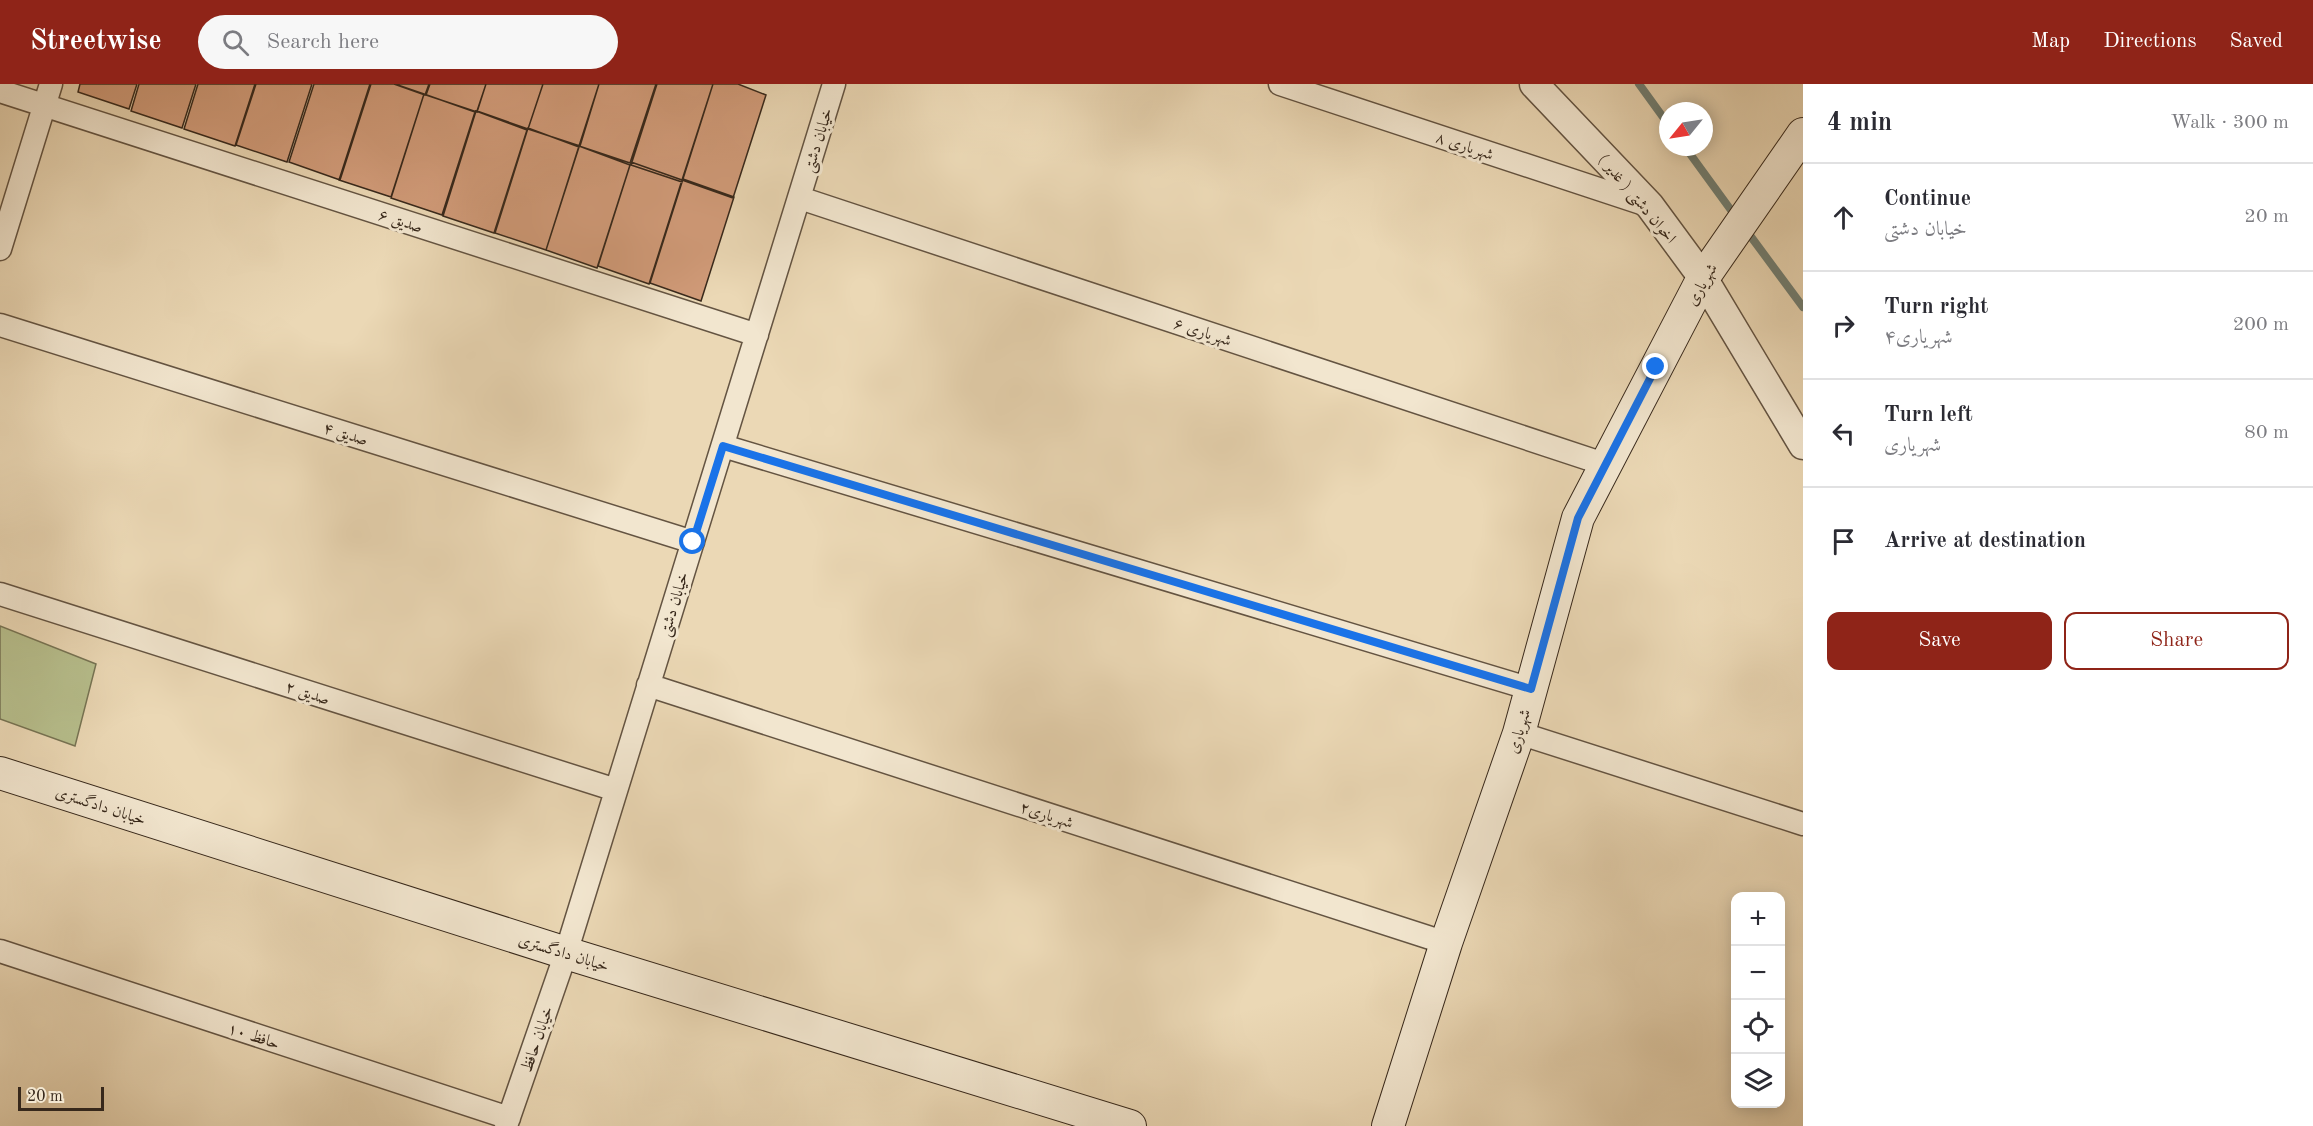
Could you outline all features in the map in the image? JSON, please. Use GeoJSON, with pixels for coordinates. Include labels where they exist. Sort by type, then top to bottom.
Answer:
{"type":"FeatureCollection","features":[{"type":"Feature","properties":{"kind":"main road","name":"شهریاری"},"geometry":{"type":"LineString","coordinates":[[1388,1126],[1446,943],[1519,733],[1578,518],[1710,266],[1803,134]]}},
{"type":"Feature","properties":{"kind":"main road","name":"خیابان دادگستری"},"geometry":{"type":"LineString","coordinates":[[0,773],[566,952],[1130,1126]]}},
{"type":"Feature","properties":{"kind":"street","name":"خیابان دشتی"},"geometry":{"type":"LineString","coordinates":[[566,952],[834,84]]}},
{"type":"Feature","properties":{"kind":"street","name":"شهریاری ۸"},"geometry":{"type":"LineString","coordinates":[[1280,84],[1650,206]]}},
{"type":"Feature","properties":{"kind":"street","name":"اخوان دشتی ( غدیر )"},"geometry":{"type":"LineString","coordinates":[[1534,84],[1710,266],[1803,445]]}},
{"type":"Feature","properties":{"kind":"street","name":"صدیق ۶"},"geometry":{"type":"LineString","coordinates":[[0,91],[47,95],[757,336]]}},
{"type":"Feature","properties":{"kind":"street"},"geometry":{"type":"LineString","coordinates":[[0,249],[47,95]]}},
{"type":"Feature","properties":{"kind":"street","name":"شهریاری ۶"},"geometry":{"type":"LineString","coordinates":[[800,198],[1607,465]]}},
{"type":"Feature","properties":{"kind":"street","name":"صدیق ۴"},"geometry":{"type":"LineString","coordinates":[[0,325],[693,542]]}},
{"type":"Feature","properties":{"kind":"street"},"geometry":{"type":"LineString","coordinates":[[723,446],[1531,689]]}},
{"type":"Feature","properties":{"kind":"street","name":"صدیق ۲"},"geometry":{"type":"LineString","coordinates":[[0,594],[616,790]]}},
{"type":"Feature","properties":{"kind":"street","name":"شهریاری۲"},"geometry":{"type":"LineString","coordinates":[[648,685],[1446,943]]}},
{"type":"Feature","properties":{"kind":"street"},"geometry":{"type":"LineString","coordinates":[[1519,733],[1803,824]]}},
{"type":"Feature","properties":{"kind":"street","name":"حافظ ۱۰"},"geometry":{"type":"LineString","coordinates":[[0,951],[507,1122]]}},
{"type":"Feature","properties":{"kind":"street","name":"خیابان حافظ"},"geometry":{"type":"LineString","coordinates":[[507,1122],[566,952]]}},
{"type":"Feature","properties":{"kind":"green space"},"geometry":{"type":"Polygon","coordinates":[[[0,626],[96,664],[75,746],[0,719],[0,626]]]}},
{"type":"Feature","properties":{"kind":"building"},"geometry":{"type":"Polygon","coordinates":[[[80,84],[137,84],[129,109],[78,92],[80,84]]]}},
{"type":"Feature","properties":{"kind":"building"},"geometry":{"type":"Polygon","coordinates":[[[139,84],[196,84],[182,128],[131,111],[139,84]]]}},
{"type":"Feature","properties":{"kind":"building"},"geometry":{"type":"Polygon","coordinates":[[[198,84],[255,84],[235,146],[184,129],[198,84]]]}},
{"type":"Feature","properties":{"kind":"building"},"geometry":{"type":"Polygon","coordinates":[[[256,84],[312,84],[287,162],[236,145],[256,84]]]}},
{"type":"Feature","properties":{"kind":"building"},"geometry":{"type":"Polygon","coordinates":[[[314,84],[371,84],[340,180],[289,162],[314,84]]]}},
{"type":"Feature","properties":{"kind":"building"},"geometry":{"type":"Polygon","coordinates":[[[370,84],[395,84],[424,94],[391,197],[339,180],[370,84]]]}},
{"type":"Feature","properties":{"kind":"building"},"geometry":{"type":"Polygon","coordinates":[[[394,84],[429,84],[425,95],[394,84]]]}},
{"type":"Feature","properties":{"kind":"building"},"geometry":{"type":"Polygon","coordinates":[[[430,84],[486,84],[477,112],[426,95],[430,84]]]}},
{"type":"Feature","properties":{"kind":"building"},"geometry":{"type":"Polygon","coordinates":[[[486,84],[543,84],[528,129],[477,111],[486,84]]]}},
{"type":"Feature","properties":{"kind":"building"},"geometry":{"type":"Polygon","coordinates":[[[543,84],[599,84],[580,146],[528,129],[543,84]]]}},
{"type":"Feature","properties":{"kind":"building"},"geometry":{"type":"Polygon","coordinates":[[[599,84],[656,84],[630,163],[579,146],[599,84]]]}},
{"type":"Feature","properties":{"kind":"building"},"geometry":{"type":"Polygon","coordinates":[[[657,84],[713,84],[682,182],[631,165],[657,84]]]}},
{"type":"Feature","properties":{"kind":"building"},"geometry":{"type":"Polygon","coordinates":[[[713,84],[738,84],[766,95],[733,198],[682,180],[713,84]]]}},
{"type":"Feature","properties":{"kind":"building"},"geometry":{"type":"Polygon","coordinates":[[[424,94],[475,112],[442,215],[391,198],[424,94]]]}},
{"type":"Feature","properties":{"kind":"building"},"geometry":{"type":"Polygon","coordinates":[[[476,111],[527,130],[494,233],[443,216],[476,111]]]}},
{"type":"Feature","properties":{"kind":"building"},"geometry":{"type":"Polygon","coordinates":[[[528,128],[579,147],[546,250],[495,233],[528,128]]]}},
{"type":"Feature","properties":{"kind":"building"},"geometry":{"type":"Polygon","coordinates":[[[579,146],[630,165],[597,268],[546,250],[579,146]]]}},
{"type":"Feature","properties":{"kind":"building"},"geometry":{"type":"Polygon","coordinates":[[[631,162],[682,180],[649,284],[598,266],[631,162]]]}},
{"type":"Feature","properties":{"kind":"building"},"geometry":{"type":"Polygon","coordinates":[[[683,179],[734,197],[701,301],[650,283],[683,179]]]}},
{"type":"Feature","properties":{"kind":"waterway"},"geometry":{"type":"LineString","coordinates":[[1639,84],[1659,112]]}},
{"type":"Feature","properties":{"kind":"waterway"},"geometry":{"type":"LineString","coordinates":[[1692,156],[1736,217]]}},
{"type":"Feature","properties":{"kind":"waterway"},"geometry":{"type":"LineString","coordinates":[[1746,230],[1803,307]]}},
{"type":"Feature","properties":{"kind":"route"},"geometry":{"type":"LineString","coordinates":[[693,542],[723,446],[1531,689],[1578,518],[1656,367]]}}]}
